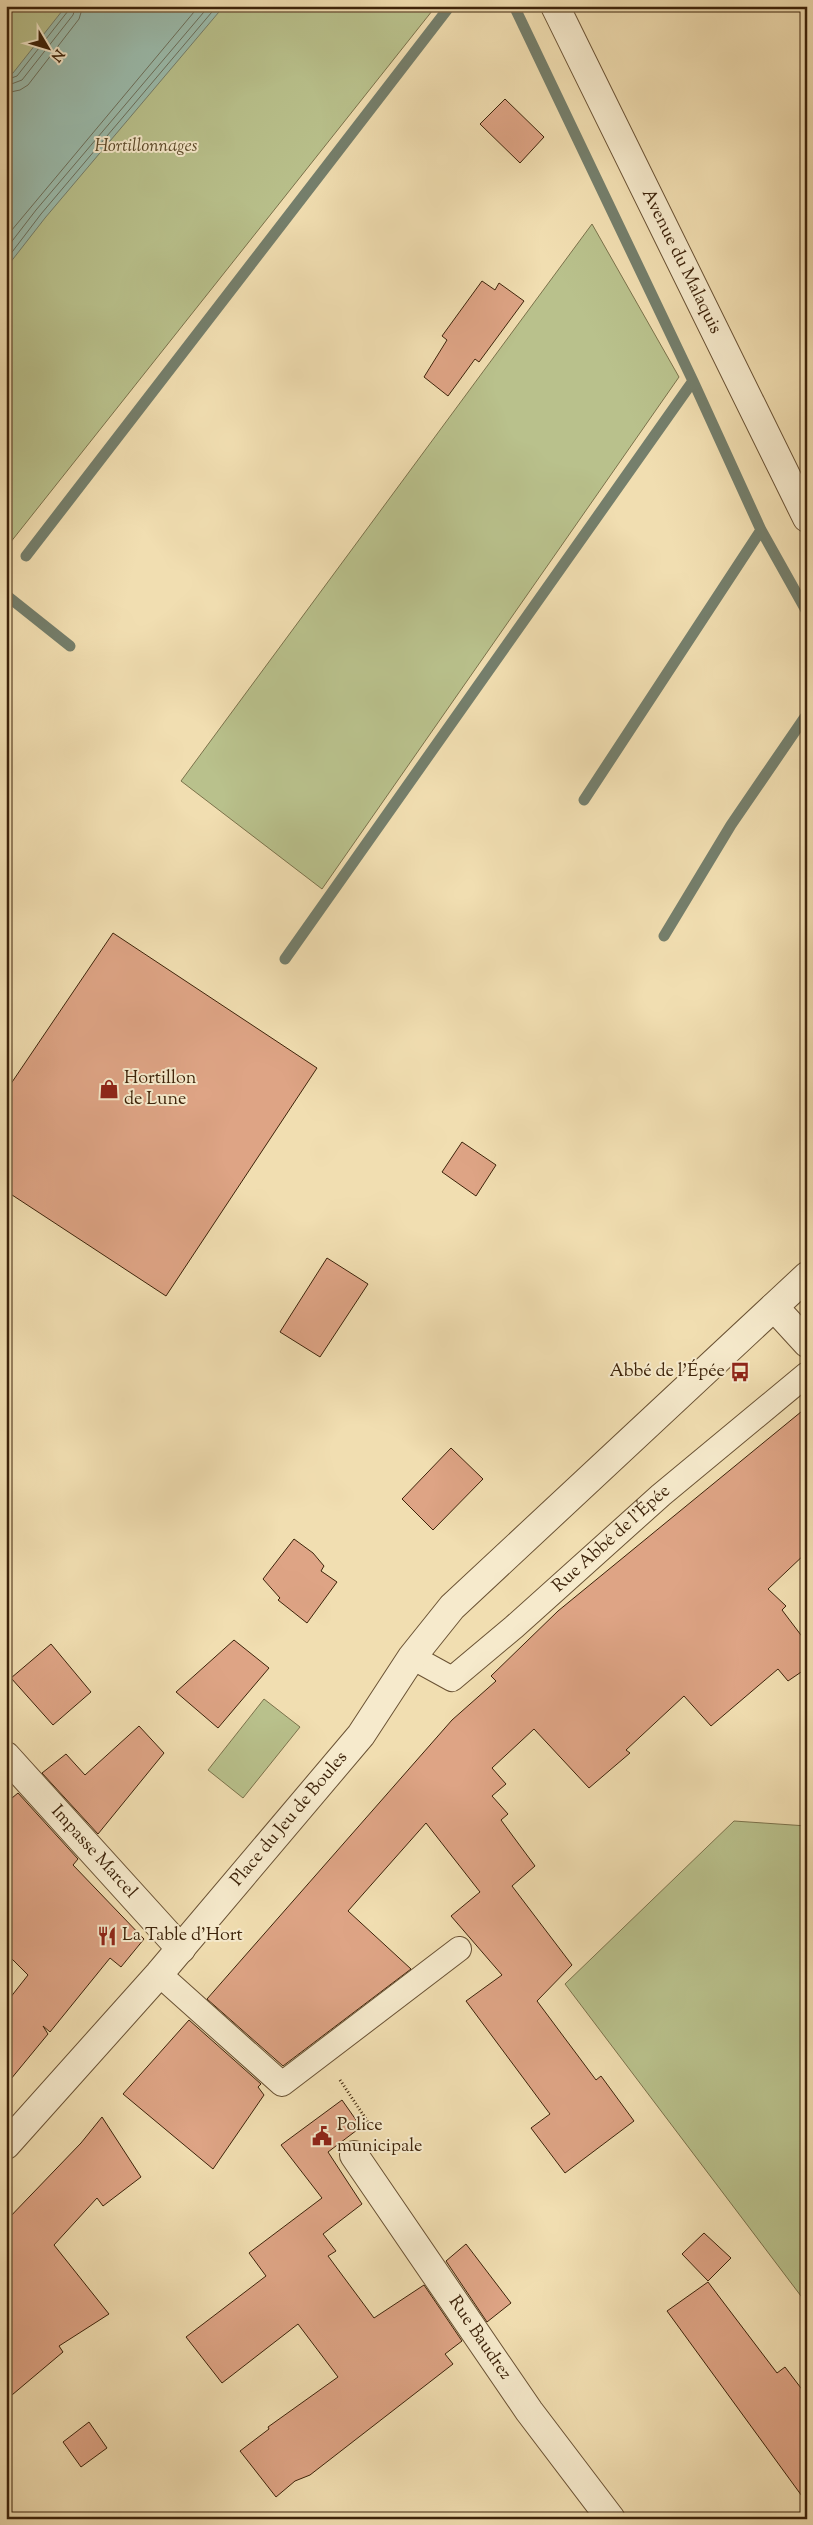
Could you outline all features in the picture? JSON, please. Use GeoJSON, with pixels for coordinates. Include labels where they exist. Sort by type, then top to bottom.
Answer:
{"type":"FeatureCollection","features":[{"type":"Feature","properties":{"kind":"street","name":"Avenue du Malaquis"},"geometry":{"type":"LineString","coordinates":[[555,6],[807,518]]}},
{"type":"Feature","properties":{"kind":"street","name":"Place du Jeu de Boules"},"geometry":{"type":"LineString","coordinates":[[15,2135],[159,1974],[360,1735],[412,1658],[452,1607],[807,1276]]}},
{"type":"Feature","properties":{"kind":"street"},"geometry":{"type":"LineString","coordinates":[[774,1307],[807,1343]]}},
{"type":"Feature","properties":{"kind":"street","name":"Impasse Marcel"},"geometry":{"type":"LineString","coordinates":[[6,1756],[180,1949]]}},
{"type":"Feature","properties":{"kind":"street","name":"Rue Baudrez"},"geometry":{"type":"LineString","coordinates":[[354,2155],[529,2411],[611,2519]]}},
{"type":"Feature","properties":{"kind":"lane","name":"Rue Abbé de l'Épée"},"geometry":{"type":"LineString","coordinates":[[412,1658],[452,1679],[514,1627],[661,1495],[807,1374]]}},
{"type":"Feature","properties":{"kind":"lane"},"geometry":{"type":"LineString","coordinates":[[159,1974],[282,2084],[459,1948]]}},
{"type":"Feature","properties":{"kind":"path"},"geometry":{"type":"LineString","coordinates":[[324,2053],[374,2131],[354,2155]]}},
{"type":"Feature","properties":{"kind":"green space","name":"Hortillonnages"},"geometry":{"type":"Polygon","coordinates":[[[6,6],[436,6],[6,548],[6,6]]]}},
{"type":"Feature","properties":{"kind":"green space"},"geometry":{"type":"Polygon","coordinates":[[[592,224],[679,377],[322,889],[181,781],[592,224]]]}},
{"type":"Feature","properties":{"kind":"green space"},"geometry":{"type":"Polygon","coordinates":[[[264,1699],[300,1727],[243,1798],[208,1770],[264,1699]]]}},
{"type":"Feature","properties":{"kind":"green space"},"geometry":{"type":"Polygon","coordinates":[[[734,1821],[807,1826],[807,2304],[565,1984],[734,1821]]]}},
{"type":"Feature","properties":{"kind":"water"},"geometry":{"type":"Polygon","coordinates":[[[66,6],[224,6],[45,218],[6,268],[6,75],[13,73],[66,6]]]}},
{"type":"Feature","properties":{"kind":"building"},"geometry":{"type":"Polygon","coordinates":[[[505,99],[544,137],[520,163],[480,124],[505,99]]]}},
{"type":"Feature","properties":{"kind":"building"},"geometry":{"type":"Polygon","coordinates":[[[482,281],[495,290],[499,283],[524,301],[479,362],[475,359],[448,396],[424,377],[447,340],[442,336],[482,281]]]}},
{"type":"Feature","properties":{"kind":"building"},"geometry":{"type":"Polygon","coordinates":[[[113,933],[317,1068],[166,1296],[6,1191],[6,1091],[113,933]]]}},
{"type":"Feature","properties":{"kind":"building"},"geometry":{"type":"Polygon","coordinates":[[[462,1142],[496,1165],[476,1196],[442,1172],[462,1142]]]}},
{"type":"Feature","properties":{"kind":"building"},"geometry":{"type":"Polygon","coordinates":[[[327,1258],[368,1284],[320,1357],[280,1332],[327,1258]]]}},
{"type":"Feature","properties":{"kind":"building"},"geometry":{"type":"Polygon","coordinates":[[[807,1407],[807,1552],[768,1589],[786,1606],[782,1610],[807,1643],[807,1668],[788,1681],[778,1669],[711,1726],[684,1696],[626,1750],[630,1753],[589,1788],[534,1729],[492,1768],[506,1784],[492,1796],[508,1814],[501,1820],[535,1866],[512,1886],[572,1965],[537,2001],[596,2080],[601,2076],[634,2121],[565,2173],[531,2128],[550,2114],[466,2001],[502,1975],[451,1916],[480,1892],[426,1823],[348,1911],[411,1969],[283,2066],[207,1999],[452,1720],[496,1681],[491,1676],[558,1611],[807,1407]]]}},
{"type":"Feature","properties":{"kind":"building"},"geometry":{"type":"Polygon","coordinates":[[[451,1448],[483,1479],[433,1530],[402,1499],[451,1448]]]}},
{"type":"Feature","properties":{"kind":"building"},"geometry":{"type":"Polygon","coordinates":[[[294,1539],[313,1553],[324,1566],[321,1571],[337,1582],[307,1623],[278,1600],[280,1598],[263,1579],[294,1539]]]}},
{"type":"Feature","properties":{"kind":"building"},"geometry":{"type":"Polygon","coordinates":[[[234,1640],[269,1668],[218,1728],[176,1692],[234,1640]]]}},
{"type":"Feature","properties":{"kind":"building"},"geometry":{"type":"Polygon","coordinates":[[[51,1644],[91,1692],[53,1725],[11,1678],[51,1644]]]}},
{"type":"Feature","properties":{"kind":"building"},"geometry":{"type":"Polygon","coordinates":[[[139,1726],[164,1753],[98,1834],[42,1773],[66,1754],[85,1775],[139,1726]]]}},
{"type":"Feature","properties":{"kind":"building"},"geometry":{"type":"Polygon","coordinates":[[[18,1793],[78,1859],[73,1865],[144,1939],[121,1967],[110,1958],[50,2032],[43,2026],[48,2034],[6,2085],[6,2003],[28,1975],[6,1953],[6,1803],[18,1793]]]}},
{"type":"Feature","properties":{"kind":"building"},"geometry":{"type":"Polygon","coordinates":[[[189,2020],[261,2084],[258,2087],[264,2095],[213,2169],[123,2094],[189,2020]]]}},
{"type":"Feature","properties":{"kind":"building"},"geometry":{"type":"Polygon","coordinates":[[[342,2100],[361,2127],[328,2152],[362,2204],[323,2234],[336,2251],[328,2256],[374,2318],[424,2285],[462,2341],[445,2354],[453,2364],[310,2475],[295,2481],[276,2497],[240,2451],[269,2429],[268,2427],[338,2377],[298,2324],[222,2383],[186,2337],[266,2276],[249,2253],[322,2198],[281,2145],[342,2100]]]}},
{"type":"Feature","properties":{"kind":"building"},"geometry":{"type":"Polygon","coordinates":[[[102,2117],[141,2177],[103,2206],[97,2198],[54,2245],[109,2314],[59,2346],[63,2352],[6,2400],[6,2221],[81,2143],[102,2117]]]}},
{"type":"Feature","properties":{"kind":"building"},"geometry":{"type":"Polygon","coordinates":[[[704,2233],[731,2258],[708,2281],[682,2254],[704,2233]]]}},
{"type":"Feature","properties":{"kind":"building"},"geometry":{"type":"Polygon","coordinates":[[[466,2244],[511,2303],[487,2322],[446,2261],[466,2244]]]}},
{"type":"Feature","properties":{"kind":"building"},"geometry":{"type":"Polygon","coordinates":[[[708,2282],[777,2373],[785,2367],[807,2396],[807,2503],[667,2311],[708,2282]]]}},
{"type":"Feature","properties":{"kind":"building"},"geometry":{"type":"Polygon","coordinates":[[[89,2422],[107,2448],[81,2467],[63,2442],[89,2422]]]}},
{"type":"Feature","properties":{"kind":"waterway"},"geometry":{"type":"LineString","coordinates":[[26,556],[450,6]]}},
{"type":"Feature","properties":{"kind":"waterway"},"geometry":{"type":"LineString","coordinates":[[514,6],[693,381],[761,530],[807,612]]}},
{"type":"Feature","properties":{"kind":"waterway"},"geometry":{"type":"LineString","coordinates":[[285,959],[693,381]]}},
{"type":"Feature","properties":{"kind":"waterway"},"geometry":{"type":"LineString","coordinates":[[584,800],[761,530]]}},
{"type":"Feature","properties":{"kind":"waterway"},"geometry":{"type":"LineString","coordinates":[[6,595],[70,646]]}},
{"type":"Feature","properties":{"kind":"waterway"},"geometry":{"type":"LineString","coordinates":[[664,936],[731,825],[807,714]]}},
{"type":"Feature","properties":{"kind":"place","name":"Hortillon de Lune"},"geometry":{"type":"Point","coordinates":[109,1089]}},
{"type":"Feature","properties":{"kind":"place","name":"Abbé de l'Épée"},"geometry":{"type":"Point","coordinates":[740,1372]}},
{"type":"Feature","properties":{"kind":"place","name":"La Table d'Hort"},"geometry":{"type":"Point","coordinates":[107,1936]}},
{"type":"Feature","properties":{"kind":"place","name":"Police municipale"},"geometry":{"type":"Point","coordinates":[322,2136]}}]}
